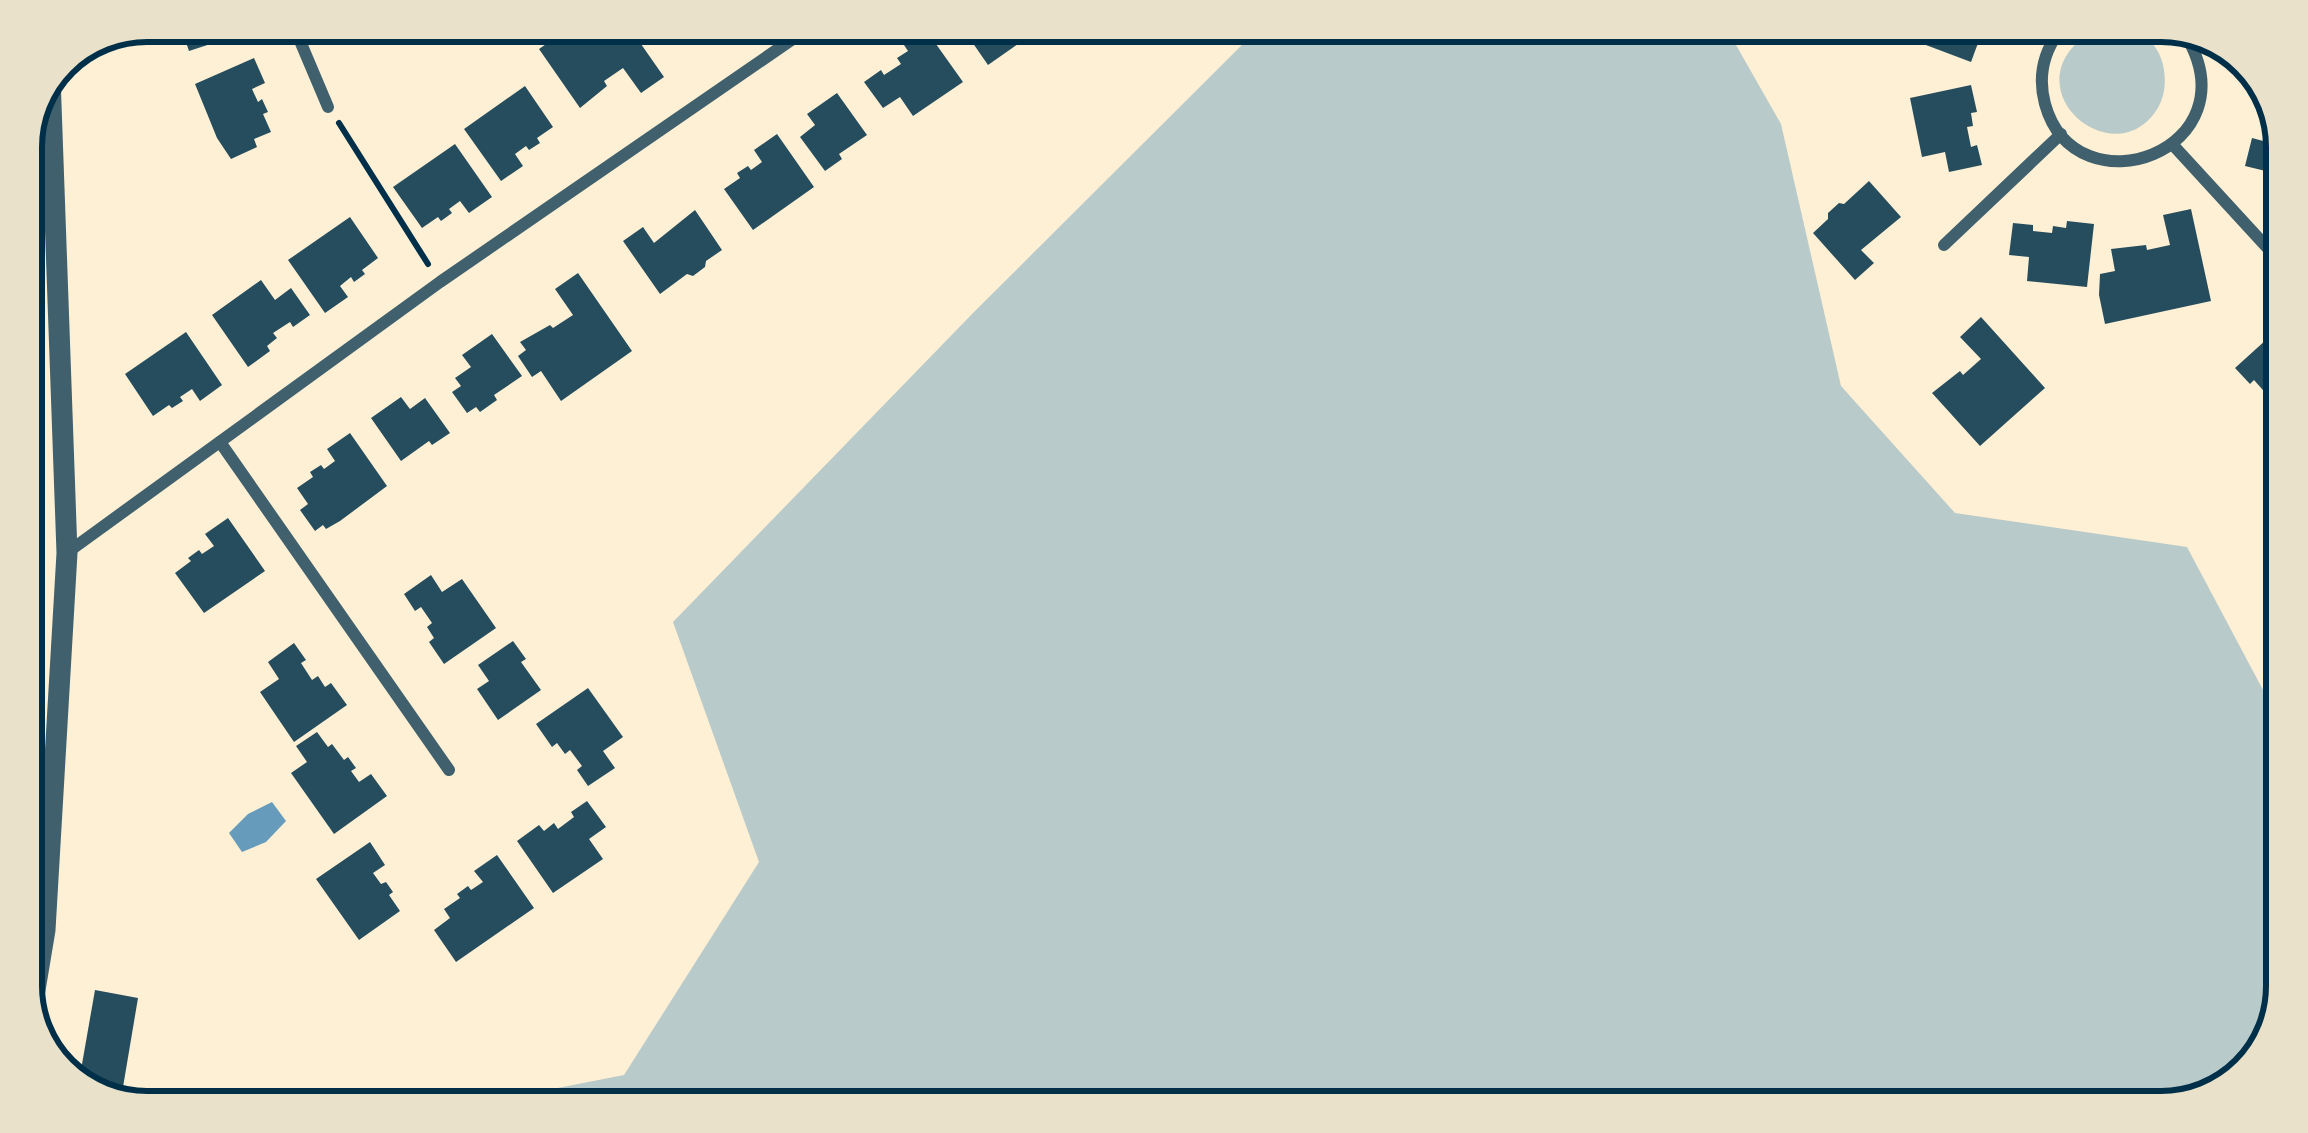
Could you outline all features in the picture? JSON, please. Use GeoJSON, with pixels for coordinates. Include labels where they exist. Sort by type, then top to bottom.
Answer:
{"type":"FeatureCollection","features":[{"type":"Feature","properties":{"kind":"street"},"geometry":{"type":"LineString","coordinates":[[300,42],[328,107]]}},
{"type":"Feature","properties":{"kind":"street"},"geometry":{"type":"LineString","coordinates":[[67,553],[440,282],[788,42]]}},
{"type":"Feature","properties":{"kind":"street"},"geometry":{"type":"LineString","coordinates":[[2051,42],[2042,66],[2041,90],[2048,114],[2060,134],[2085,154],[2114,162],[2146,159],[2173,145],[2194,120],[2203,88],[2195,49]]}},
{"type":"Feature","properties":{"kind":"street"},"geometry":{"type":"LineString","coordinates":[[42,943],[67,553],[51,105]]}},
{"type":"Feature","properties":{"kind":"street"},"geometry":{"type":"LineString","coordinates":[[1944,245],[2060,134]]}},
{"type":"Feature","properties":{"kind":"street"},"geometry":{"type":"LineString","coordinates":[[2173,145],[2266,246]]}},
{"type":"Feature","properties":{"kind":"street"},"geometry":{"type":"LineString","coordinates":[[220,442],[449,770]]}},
{"type":"Feature","properties":{"kind":"lane"},"geometry":{"type":"LineString","coordinates":[[42,787],[53,788]]}},
{"type":"Feature","properties":{"kind":"path"},"geometry":{"type":"LineString","coordinates":[[328,107],[440,282]]}},
{"type":"Feature","properties":{"kind":"shaded area"},"geometry":{"type":"Polygon","coordinates":[[[1245,42],[1734,42],[1781,124],[1841,386],[1955,513],[2187,547],[2266,696],[2266,986],[2255,1032],[2240,1055],[2219,1073],[2201,1083],[2161,1091],[543,1091],[624,1075],[759,862],[673,622],[1245,42]]]}},
{"type":"Feature","properties":{"kind":"shaded area"},"geometry":{"type":"Polygon","coordinates":[[[2080,42],[2151,42],[2165,75],[2159,106],[2141,126],[2119,134],[2097,130],[2077,118],[2064,100],[2059,78],[2067,55],[2080,42]]]}},
{"type":"Feature","properties":{"kind":"water"},"geometry":{"type":"Polygon","coordinates":[[[272,802],[286,821],[266,842],[242,852],[229,833],[248,814],[272,802]]]}},
{"type":"Feature","properties":{"kind":"building"},"geometry":{"type":"Polygon","coordinates":[[[186,42],[217,42],[189,51],[186,42]]]}},
{"type":"Feature","properties":{"kind":"building"},"geometry":{"type":"Polygon","coordinates":[[[549,42],[640,42],[664,77],[641,93],[623,68],[580,108],[539,49],[549,42]]]}},
{"type":"Feature","properties":{"kind":"building"},"geometry":{"type":"Polygon","coordinates":[[[935,42],[963,82],[913,116],[900,97],[883,108],[864,82],[901,64],[897,58],[908,51],[904,45],[935,42]]]}},
{"type":"Feature","properties":{"kind":"building"},"geometry":{"type":"Polygon","coordinates":[[[972,42],[1021,42],[988,65],[972,42]]]}},
{"type":"Feature","properties":{"kind":"building"},"geometry":{"type":"Polygon","coordinates":[[[1918,42],[1978,42],[1971,62],[1918,42]]]}},
{"type":"Feature","properties":{"kind":"building"},"geometry":{"type":"Polygon","coordinates":[[[254,58],[265,83],[252,89],[268,112],[263,114],[271,132],[254,139],[257,147],[231,159],[195,84],[254,58]]]}},
{"type":"Feature","properties":{"kind":"building"},"geometry":{"type":"Polygon","coordinates":[[[1971,85],[1977,112],[1971,113],[1973,126],[1967,127],[1971,147],[1977,145],[1982,165],[1949,172],[1945,152],[1922,157],[1910,98],[1971,85]]]}},
{"type":"Feature","properties":{"kind":"building"},"geometry":{"type":"Polygon","coordinates":[[[525,86],[553,127],[537,138],[540,143],[515,154],[523,166],[501,181],[464,129],[525,86]]]}},
{"type":"Feature","properties":{"kind":"building"},"geometry":{"type":"Polygon","coordinates":[[[837,93],[867,135],[839,154],[842,159],[825,171],[800,137],[815,125],[807,114],[837,93]]]}},
{"type":"Feature","properties":{"kind":"building"},"geometry":{"type":"Polygon","coordinates":[[[777,134],[814,187],[753,230],[724,189],[740,178],[737,173],[762,162],[754,150],[777,134]]]}},
{"type":"Feature","properties":{"kind":"building"},"geometry":{"type":"Polygon","coordinates":[[[2252,138],[2266,142],[2266,171],[2245,166],[2252,138]]]}},
{"type":"Feature","properties":{"kind":"building"},"geometry":{"type":"Polygon","coordinates":[[[455,144],[492,197],[469,213],[460,201],[441,221],[438,217],[422,228],[393,187],[455,144]]]}},
{"type":"Feature","properties":{"kind":"building"},"geometry":{"type":"Polygon","coordinates":[[[1869,181],[1901,217],[1861,250],[1874,263],[1855,280],[1813,233],[1828,213],[1869,181]]]}},
{"type":"Feature","properties":{"kind":"building"},"geometry":{"type":"Polygon","coordinates":[[[2191,209],[2211,301],[2105,324],[2100,274],[2115,271],[2111,249],[2170,245],[2163,215],[2191,209]]]}},
{"type":"Feature","properties":{"kind":"building"},"geometry":{"type":"Polygon","coordinates":[[[695,210],[722,250],[693,276],[687,274],[660,294],[623,241],[643,227],[654,243],[695,210]]]}},
{"type":"Feature","properties":{"kind":"building"},"geometry":{"type":"Polygon","coordinates":[[[350,217],[378,258],[362,270],[365,274],[340,286],[348,297],[325,313],[288,260],[350,217]]]}},
{"type":"Feature","properties":{"kind":"building"},"geometry":{"type":"Polygon","coordinates":[[[2067,221],[2094,224],[2087,287],[2027,281],[2029,257],[2009,255],[2013,223],[2052,233],[2053,226],[2066,228],[2067,221]]]}},
{"type":"Feature","properties":{"kind":"building"},"geometry":{"type":"Polygon","coordinates":[[[578,273],[632,351],[561,401],[541,371],[532,377],[518,356],[526,350],[520,342],[573,315],[555,289],[578,273]]]}},
{"type":"Feature","properties":{"kind":"building"},"geometry":{"type":"Polygon","coordinates":[[[261,280],[275,300],[291,288],[310,315],[273,333],[277,338],[267,346],[270,351],[248,367],[212,315],[261,280]]]}},
{"type":"Feature","properties":{"kind":"building"},"geometry":{"type":"Polygon","coordinates":[[[1981,317],[2045,388],[1980,446],[1932,393],[1981,359],[1960,337],[1981,317]]]}},
{"type":"Feature","properties":{"kind":"building"},"geometry":{"type":"Polygon","coordinates":[[[186,332],[222,385],[200,401],[192,389],[180,397],[183,401],[153,416],[125,374],[186,332]]]}},
{"type":"Feature","properties":{"kind":"building"},"geometry":{"type":"Polygon","coordinates":[[[492,334],[522,376],[494,395],[497,400],[480,412],[476,407],[467,413],[452,392],[461,386],[455,378],[471,367],[462,355],[492,334]]]}},
{"type":"Feature","properties":{"kind":"building"},"geometry":{"type":"Polygon","coordinates":[[[2266,340],[2266,394],[2235,368],[2266,340]]]}},
{"type":"Feature","properties":{"kind":"building"},"geometry":{"type":"Polygon","coordinates":[[[401,397],[410,409],[425,398],[450,433],[401,461],[371,418],[401,397]]]}},
{"type":"Feature","properties":{"kind":"building"},"geometry":{"type":"Polygon","coordinates":[[[350,433],[387,486],[340,521],[315,531],[300,510],[308,504],[297,488],[313,477],[310,472],[335,461],[327,449],[350,433]]]}},
{"type":"Feature","properties":{"kind":"building"},"geometry":{"type":"Polygon","coordinates":[[[228,518],[265,571],[204,613],[175,573],[199,550],[202,554],[214,546],[205,534],[228,518]]]}},
{"type":"Feature","properties":{"kind":"building"},"geometry":{"type":"Polygon","coordinates":[[[431,575],[442,592],[462,579],[496,628],[444,664],[429,642],[434,638],[427,627],[432,623],[421,607],[415,611],[404,594],[431,575]]]}},
{"type":"Feature","properties":{"kind":"building"},"geometry":{"type":"Polygon","coordinates":[[[513,641],[541,690],[498,720],[477,689],[489,681],[478,665],[513,641]]]}},
{"type":"Feature","properties":{"kind":"building"},"geometry":{"type":"Polygon","coordinates":[[[294,643],[312,680],[318,676],[325,687],[331,683],[347,705],[294,742],[260,692],[279,679],[268,662],[294,643]]]}},
{"type":"Feature","properties":{"kind":"building"},"geometry":{"type":"Polygon","coordinates":[[[588,688],[623,737],[603,751],[615,768],[588,786],[570,750],[565,754],[557,743],[552,747],[536,724],[588,688]]]}},
{"type":"Feature","properties":{"kind":"building"},"geometry":{"type":"Polygon","coordinates":[[[317,732],[344,760],[348,757],[359,782],[371,774],[387,796],[334,834],[291,773],[307,762],[296,746],[317,732]]]}},
{"type":"Feature","properties":{"kind":"building"},"geometry":{"type":"Polygon","coordinates":[[[587,801],[606,827],[589,839],[603,859],[553,893],[517,841],[539,825],[544,831],[554,823],[558,829],[587,801]]]}},
{"type":"Feature","properties":{"kind":"building"},"geometry":{"type":"Polygon","coordinates":[[[370,842],[385,865],[373,873],[381,884],[386,882],[400,911],[359,940],[316,879],[370,842]]]}},
{"type":"Feature","properties":{"kind":"building"},"geometry":{"type":"Polygon","coordinates":[[[497,855],[534,908],[456,962],[434,930],[450,918],[444,909],[460,898],[457,894],[483,882],[474,871],[497,855]]]}},
{"type":"Feature","properties":{"kind":"building"},"geometry":{"type":"Polygon","coordinates":[[[95,990],[138,998],[123,1087],[81,1067],[95,990]]]}}]}
